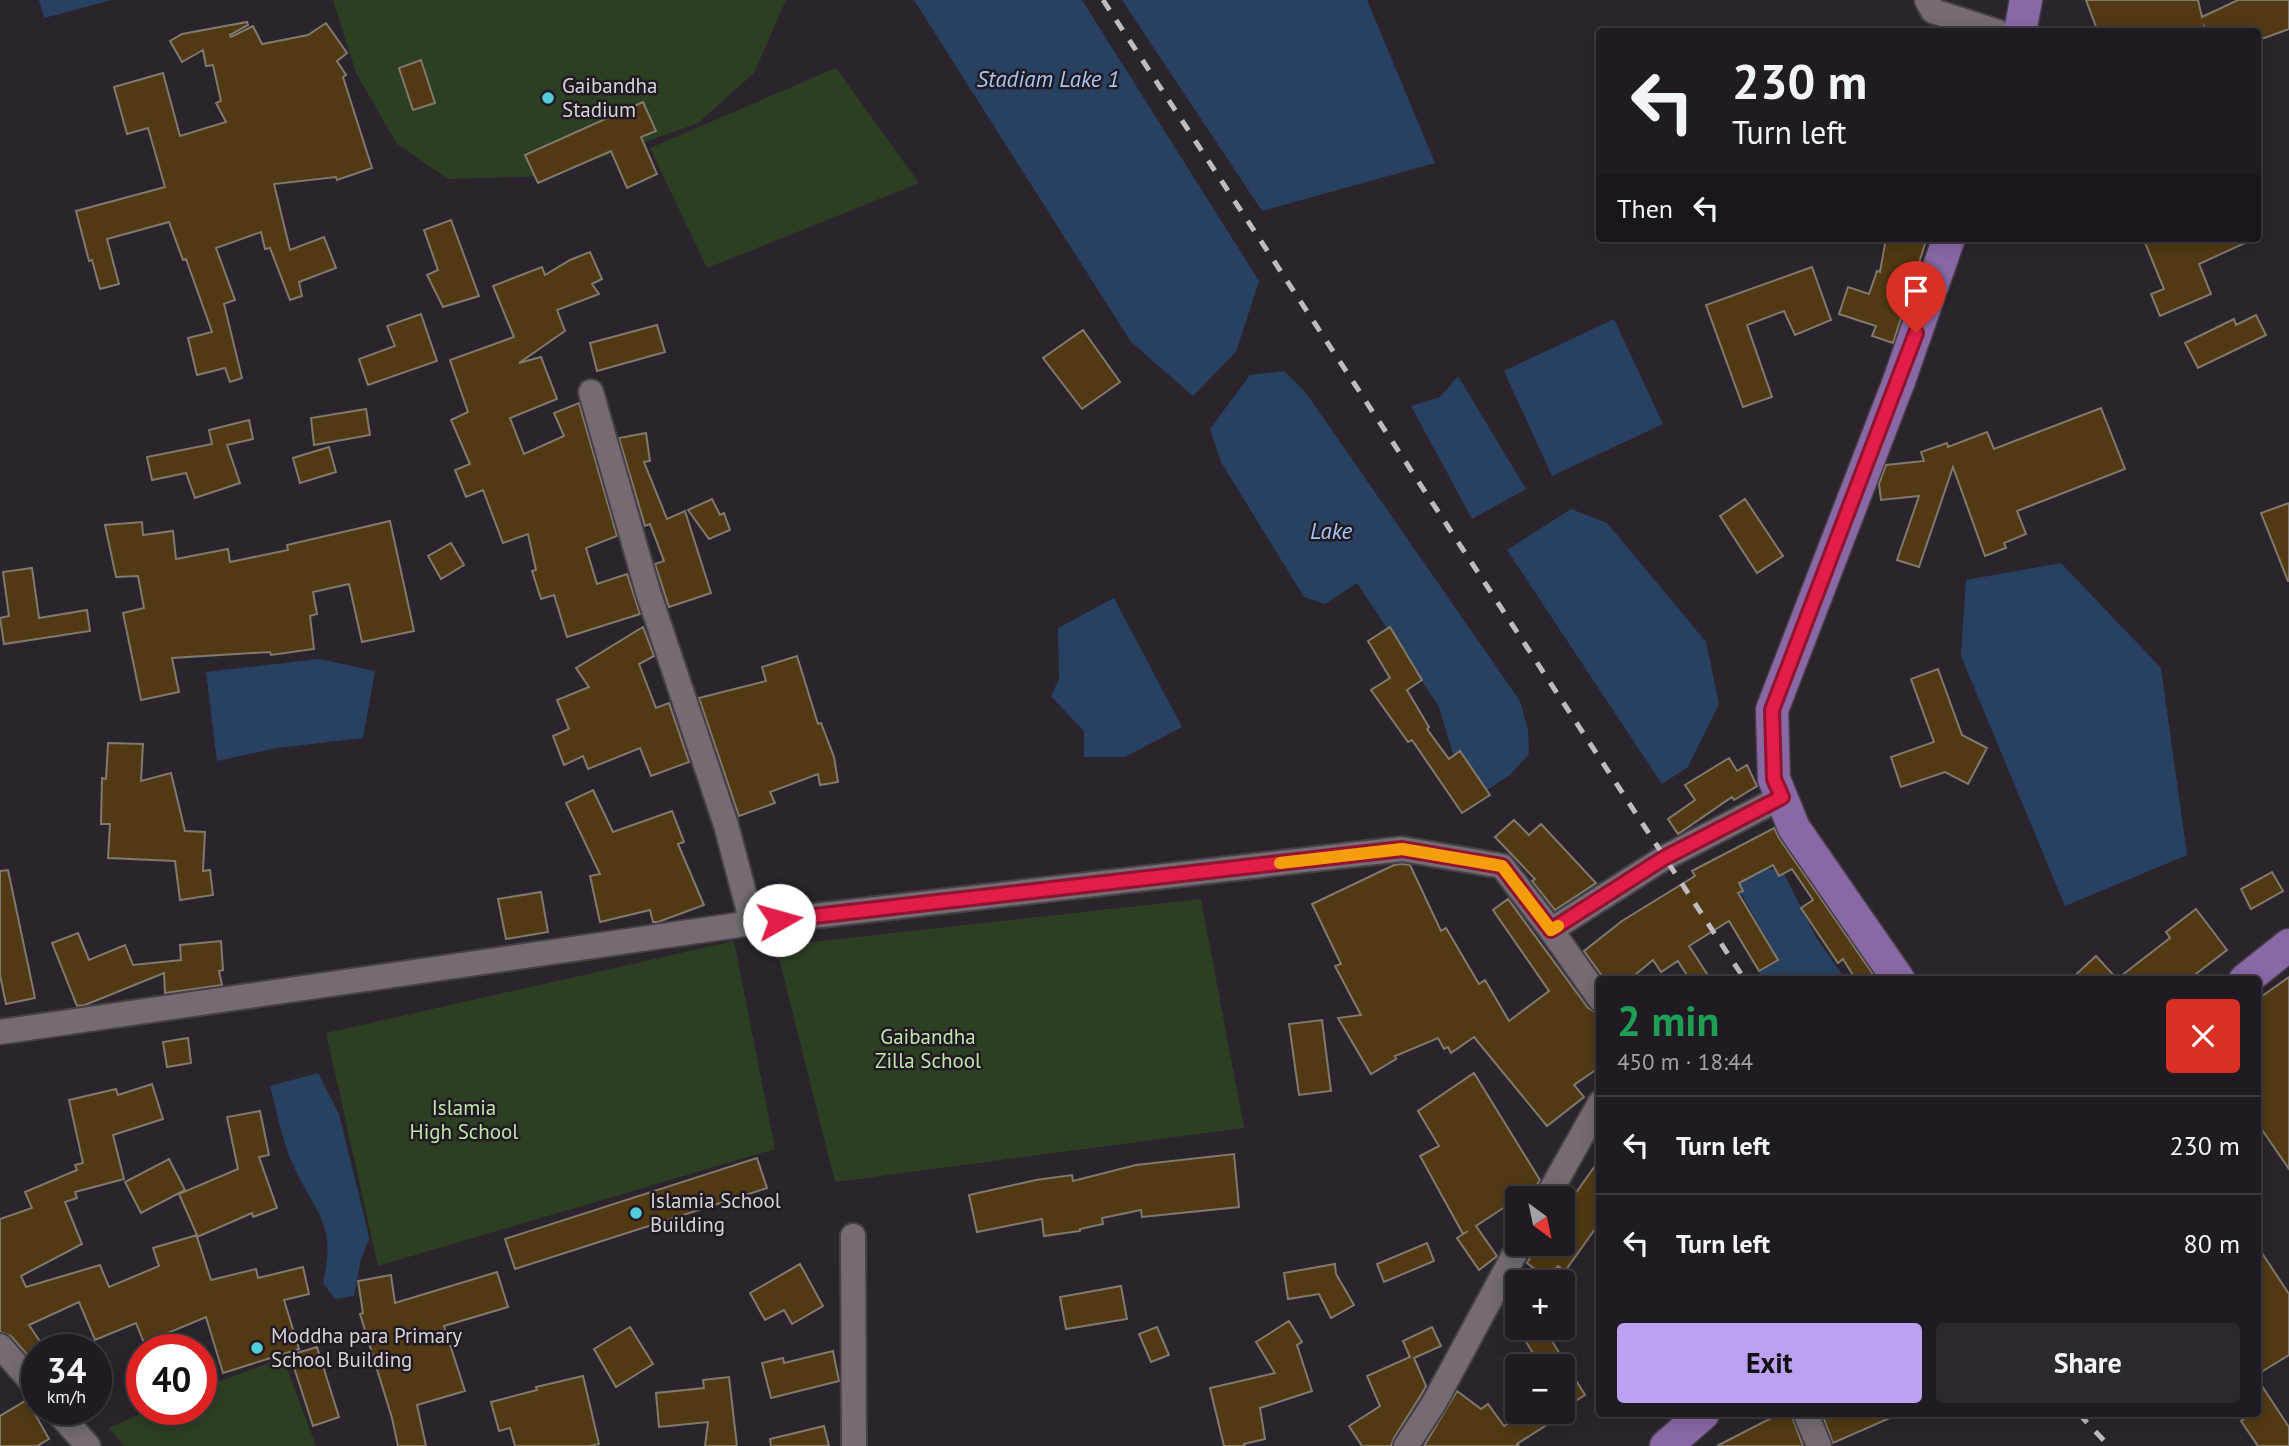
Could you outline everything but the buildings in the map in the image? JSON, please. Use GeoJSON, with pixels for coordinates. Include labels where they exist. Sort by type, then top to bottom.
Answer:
{"type":"FeatureCollection","features":[{"type":"Feature","properties":{"kind":"main road"},"geometry":{"type":"LineString","coordinates":[[2021,28],[2026,0]]}},
{"type":"Feature","properties":{"kind":"main road"},"geometry":{"type":"LineString","coordinates":[[1896,976],[1794,828],[1774,779],[1772,710],[1899,381],[1948,242]]}},
{"type":"Feature","properties":{"kind":"main road"},"geometry":{"type":"LineString","coordinates":[[2250,976],[2289,945]]}},
{"type":"Feature","properties":{"kind":"main road"},"geometry":{"type":"LineString","coordinates":[[1666,1446],[1700,1417]]}},
{"type":"Feature","properties":{"kind":"street"},"geometry":{"type":"LineString","coordinates":[[1927,0],[1933,11],[1986,28]]}},
{"type":"Feature","properties":{"kind":"street"},"geometry":{"type":"LineString","coordinates":[[591,392],[648,592],[726,825],[752,923]]}},
{"type":"Feature","properties":{"kind":"street"},"geometry":{"type":"LineString","coordinates":[[1551,930],[1664,858],[1782,797]]}},
{"type":"Feature","properties":{"kind":"street"},"geometry":{"type":"LineString","coordinates":[[0,1032],[752,923],[1402,849],[1502,866],[1596,993]]}},
{"type":"Feature","properties":{"kind":"street"},"geometry":{"type":"LineString","coordinates":[[1553,1186],[1596,1110]]}},
{"type":"Feature","properties":{"kind":"street"},"geometry":{"type":"LineString","coordinates":[[853,1236],[854,1446]]}},
{"type":"Feature","properties":{"kind":"street"},"geometry":{"type":"LineString","coordinates":[[1406,1446],[1434,1403],[1514,1256]]}},
{"type":"Feature","properties":{"kind":"street"},"geometry":{"type":"LineString","coordinates":[[0,1346],[21,1370]]}},
{"type":"Feature","properties":{"kind":"street"},"geometry":{"type":"LineString","coordinates":[[1807,1417],[1819,1446]]}},
{"type":"Feature","properties":{"kind":"street"},"geometry":{"type":"LineString","coordinates":[[69,1425],[88,1446]]}},
{"type":"Feature","properties":{"kind":"green space","name":"Gaibandha Stadium"},"geometry":{"type":"Polygon","coordinates":[[[333,0],[786,0],[754,73],[698,123],[550,176],[448,179],[397,144],[356,73],[333,0]]]}},
{"type":"Feature","properties":{"kind":"green space"},"geometry":{"type":"Polygon","coordinates":[[[836,68],[919,183],[707,268],[650,148],[836,68]]]}},
{"type":"Feature","properties":{"kind":"green space","name":"Gaibandha Zilla School"},"geometry":{"type":"Polygon","coordinates":[[[1201,899],[1244,1128],[835,1182],[776,946],[1201,899]]]}},
{"type":"Feature","properties":{"kind":"green space","name":"Islamia High School"},"geometry":{"type":"Polygon","coordinates":[[[734,941],[775,1149],[378,1266],[326,1033],[734,941]]]}},
{"type":"Feature","properties":{"kind":"green space"},"geometry":{"type":"Polygon","coordinates":[[[283,1358],[316,1446],[124,1446],[109,1428],[126,1420],[126,1425],[217,1425],[217,1382],[283,1358]]]}},
{"type":"Feature","properties":{"kind":"water"},"geometry":{"type":"Polygon","coordinates":[[[39,0],[112,0],[44,18],[39,0]]]}},
{"type":"Feature","properties":{"kind":"water","name":"Stadiam Lake 1"},"geometry":{"type":"Polygon","coordinates":[[[914,0],[1082,0],[1259,281],[1236,352],[1193,396],[1131,342],[914,0]]]}},
{"type":"Feature","properties":{"kind":"water"},"geometry":{"type":"Polygon","coordinates":[[[1122,0],[1367,0],[1435,163],[1262,211],[1122,0]]]}},
{"type":"Feature","properties":{"kind":"water"},"geometry":{"type":"Polygon","coordinates":[[[1614,319],[1663,424],[1552,476],[1504,371],[1614,319]]]}},
{"type":"Feature","properties":{"kind":"water","name":"Lake"},"geometry":{"type":"Polygon","coordinates":[[[1284,371],[1306,393],[1520,701],[1528,730],[1529,754],[1510,775],[1481,794],[1452,751],[1439,707],[1357,583],[1325,604],[1304,597],[1221,462],[1210,429],[1250,375],[1284,371]]]}},
{"type":"Feature","properties":{"kind":"water"},"geometry":{"type":"Polygon","coordinates":[[[1458,376],[1526,489],[1472,519],[1411,406],[1440,397],[1458,376]]]}},
{"type":"Feature","properties":{"kind":"water"},"geometry":{"type":"Polygon","coordinates":[[[1571,509],[1607,523],[1706,642],[1719,704],[1688,767],[1662,784],[1507,550],[1571,509]]]}},
{"type":"Feature","properties":{"kind":"water"},"geometry":{"type":"Polygon","coordinates":[[[2061,563],[2161,668],[2187,855],[2065,906],[1961,656],[1966,580],[2061,563]]]}},
{"type":"Feature","properties":{"kind":"water"},"geometry":{"type":"Polygon","coordinates":[[[1114,598],[1182,727],[1125,757],[1084,757],[1084,731],[1051,696],[1059,679],[1058,628],[1114,598]]]}},
{"type":"Feature","properties":{"kind":"water"},"geometry":{"type":"Polygon","coordinates":[[[319,659],[375,671],[363,738],[277,748],[217,761],[206,672],[319,659]]]}},
{"type":"Feature","properties":{"kind":"water"},"geometry":{"type":"Polygon","coordinates":[[[1756,868],[1782,870],[1816,937],[1843,976],[1762,976],[1758,971],[1778,959],[1734,881],[1756,868]]]}},
{"type":"Feature","properties":{"kind":"water"},"geometry":{"type":"Polygon","coordinates":[[[318,1073],[339,1114],[369,1239],[361,1259],[354,1296],[335,1299],[323,1283],[327,1262],[326,1232],[289,1156],[270,1086],[318,1073]]]}},
{"type":"Feature","properties":{"kind":"railway"},"geometry":{"type":"LineString","coordinates":[[1103,0],[1742,976]]}},
{"type":"Feature","properties":{"kind":"railway"},"geometry":{"type":"LineString","coordinates":[[2082,1417],[2109,1446]]}},
{"type":"Feature","properties":{"kind":"slow traffic"},"geometry":{"type":"LineString","coordinates":[[1280,863],[1402,849],[1502,866],[1551,930],[1558,926]]}},
{"type":"Feature","properties":{"kind":"place","name":"Gaibandha Stadium"},"geometry":{"type":"Point","coordinates":[548,98]}},
{"type":"Feature","properties":{"kind":"place","name":"Islamia School Building"},"geometry":{"type":"Point","coordinates":[636,1213]}},
{"type":"Feature","properties":{"kind":"place","name":"Moddha para Primary School Building"},"geometry":{"type":"Point","coordinates":[257,1348]}},
{"type":"Feature","properties":{"kind":"route"},"geometry":{"type":"LineString","coordinates":[[779,920],[1402,849],[1502,866],[1551,930],[1664,858],[1782,797],[1774,779],[1772,710],[1916,333]]}}]}
